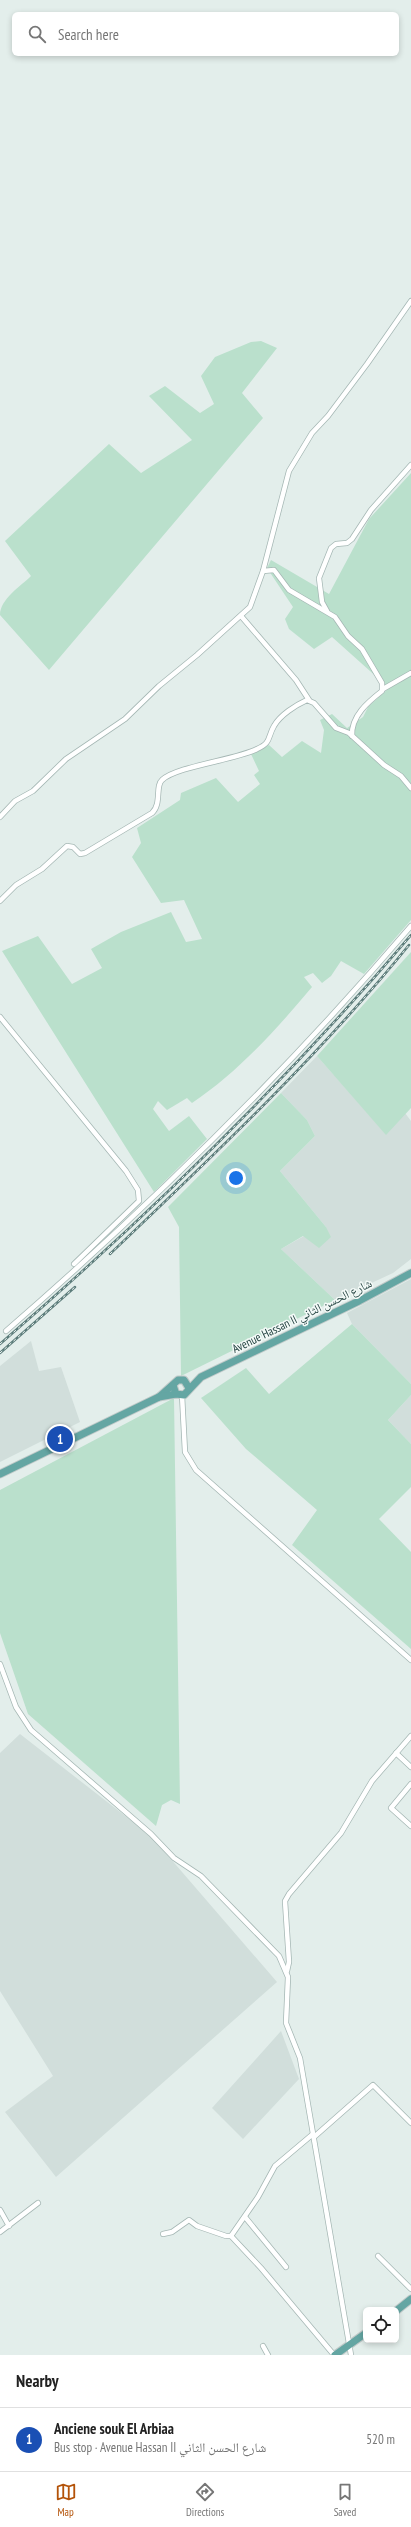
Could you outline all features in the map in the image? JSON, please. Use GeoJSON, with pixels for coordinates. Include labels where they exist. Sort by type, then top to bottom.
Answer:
{"type":"FeatureCollection","features":[{"type":"Feature","properties":{"kind":"main road","name":"Avenue Hassan II شارع الحسن الثاني"},"geometry":{"type":"LineString","coordinates":[[189,1388],[202,1377],[359,1301],[411,1274]]}},
{"type":"Feature","properties":{"kind":"main road","name":"Avenue Hassan II شارع الحسن الثاني"},"geometry":{"type":"LineString","coordinates":[[184,1380],[202,1377]]}},
{"type":"Feature","properties":{"kind":"main road"},"geometry":{"type":"LineString","coordinates":[[0,1474],[159,1397],[179,1395],[187,1392],[189,1388],[184,1380],[178,1380],[165,1390],[159,1397]]}},
{"type":"Feature","properties":{"kind":"main road"},"geometry":{"type":"LineString","coordinates":[[173,1385],[179,1395]]}},
{"type":"Feature","properties":{"kind":"main road"},"geometry":{"type":"LineString","coordinates":[[399,2308],[411,2299]]}},
{"type":"Feature","properties":{"kind":"main road"},"geometry":{"type":"LineString","coordinates":[[335,2355],[363,2335]]}},
{"type":"Feature","properties":{"kind":"street"},"geometry":{"type":"LineString","coordinates":[[0,817],[15,801],[33,791],[66,759],[125,719],[159,686],[241,616],[252,604],[263,571],[289,471],[312,434],[328,416],[370,360],[411,300]]}},
{"type":"Feature","properties":{"kind":"street"},"geometry":{"type":"LineString","coordinates":[[327,611],[321,596],[319,578],[331,548],[336,544],[347,543],[352,539],[371,510],[411,465]]}},
{"type":"Feature","properties":{"kind":"street"},"geometry":{"type":"LineString","coordinates":[[263,571],[274,570],[290,590],[317,607],[327,611],[334,617],[348,636],[362,649],[383,688]]}},
{"type":"Feature","properties":{"kind":"street"},"geometry":{"type":"LineString","coordinates":[[317,607],[321,596]]}},
{"type":"Feature","properties":{"kind":"street"},"geometry":{"type":"LineString","coordinates":[[241,616],[296,680],[309,700],[336,728],[345,731],[352,736],[384,765],[401,776],[411,788]]}},
{"type":"Feature","properties":{"kind":"street"},"geometry":{"type":"LineString","coordinates":[[352,736],[352,726],[355,719],[368,703],[383,688],[411,673]]}},
{"type":"Feature","properties":{"kind":"street"},"geometry":{"type":"LineString","coordinates":[[0,901],[16,886],[42,869],[67,846],[73,847],[80,854],[85,853],[152,813],[156,809],[160,782],[164,778],[191,767],[249,753],[264,746],[271,738],[277,722],[294,707],[309,700]]}},
{"type":"Feature","properties":{"kind":"street"},"geometry":{"type":"LineString","coordinates":[[6,1331],[114,1234],[207,1146],[278,1074],[411,926]]}},
{"type":"Feature","properties":{"kind":"street"},"geometry":{"type":"LineString","coordinates":[[0,1017],[126,1171],[139,1192],[139,1201],[74,1264]]}},
{"type":"Feature","properties":{"kind":"street"},"geometry":{"type":"LineString","coordinates":[[179,1395],[185,1452],[196,1470],[411,1660]]}},
{"type":"Feature","properties":{"kind":"street"},"geometry":{"type":"LineString","coordinates":[[0,1664],[16,1708],[31,1730],[151,1834],[174,1858],[201,1876],[273,1948],[287,1971]]}},
{"type":"Feature","properties":{"kind":"street"},"geometry":{"type":"LineString","coordinates":[[351,2355],[300,2058],[286,2023],[287,1971],[289,1962],[285,1907],[289,1894],[341,1833],[372,1781],[411,1736]]}},
{"type":"Feature","properties":{"kind":"street"},"geometry":{"type":"LineString","coordinates":[[396,1753],[411,1767]]}},
{"type":"Feature","properties":{"kind":"street"},"geometry":{"type":"LineString","coordinates":[[411,1784],[391,1808],[411,1826]]}},
{"type":"Feature","properties":{"kind":"street"},"geometry":{"type":"LineString","coordinates":[[231,2236],[245,2217],[271,2170],[373,2085],[411,2123]]}},
{"type":"Feature","properties":{"kind":"street"},"geometry":{"type":"LineString","coordinates":[[0,2232],[38,2203]]}},
{"type":"Feature","properties":{"kind":"street"},"geometry":{"type":"LineString","coordinates":[[0,2210],[9,2226]]}},
{"type":"Feature","properties":{"kind":"street"},"geometry":{"type":"LineString","coordinates":[[245,2217],[286,2267]]}},
{"type":"Feature","properties":{"kind":"street"},"geometry":{"type":"LineString","coordinates":[[163,2234],[172,2232],[189,2220],[201,2228],[226,2236],[231,2236],[335,2355]]}},
{"type":"Feature","properties":{"kind":"street"},"geometry":{"type":"LineString","coordinates":[[378,2256],[411,2289]]}},
{"type":"Feature","properties":{"kind":"street"},"geometry":{"type":"LineString","coordinates":[[263,2346],[268,2355]]}},
{"type":"Feature","properties":{"kind":"shaded area"},"geometry":{"type":"Polygon","coordinates":[[[317,1056],[386,1134],[405,1113],[411,1121],[411,1259],[393,1273],[335,1300],[281,1249],[304,1236],[326,1227],[280,1171],[315,1136],[307,1120],[281,1093],[317,1056]]]}},
{"type":"Feature","properties":{"kind":"shaded area"},"geometry":{"type":"Polygon","coordinates":[[[411,1279],[411,1384],[352,1324],[347,1313],[411,1279]]]}},
{"type":"Feature","properties":{"kind":"shaded area"},"geometry":{"type":"Polygon","coordinates":[[[31,1341],[39,1371],[61,1367],[80,1422],[0,1462],[0,1366],[31,1341]]]}},
{"type":"Feature","properties":{"kind":"shaded area"},"geometry":{"type":"Polygon","coordinates":[[[411,1395],[411,1444],[388,1420],[411,1395]]]}},
{"type":"Feature","properties":{"kind":"shaded area"},"geometry":{"type":"Polygon","coordinates":[[[20,1734],[151,1836],[277,1982],[56,2177],[5,2112],[53,2076],[0,1991],[0,1753],[20,1734]]]}},
{"type":"Feature","properties":{"kind":"shaded area"},"geometry":{"type":"Polygon","coordinates":[[[281,2031],[299,2079],[243,2139],[212,2108],[281,2031]]]}},
{"type":"Feature","properties":{"kind":"green space"},"geometry":{"type":"Polygon","coordinates":[[[261,341],[277,348],[242,393],[263,418],[49,670],[0,615],[3,604],[7,598],[31,576],[5,541],[109,444],[141,473],[192,440],[149,396],[165,386],[200,413],[214,404],[201,376],[215,357],[251,342],[261,341]]]}},
{"type":"Feature","properties":{"kind":"green space"},"geometry":{"type":"Polygon","coordinates":[[[411,473],[411,920],[364,974],[341,961],[331,976],[322,983],[313,973],[304,977],[312,987],[256,1050],[209,1091],[192,1103],[187,1098],[167,1110],[158,1101],[153,1109],[169,1131],[189,1116],[207,1139],[154,1192],[2,951],[38,936],[72,984],[102,968],[91,949],[121,932],[171,912],[186,942],[202,939],[184,900],[161,903],[132,857],[141,843],[137,828],[180,800],[181,793],[216,778],[238,802],[260,784],[254,775],[259,771],[251,754],[269,745],[282,757],[302,741],[321,753],[324,730],[320,720],[332,714],[347,728],[363,717],[368,707],[389,688],[332,637],[314,649],[289,629],[285,619],[293,607],[267,568],[271,560],[329,594],[369,519],[411,473]]]}},
{"type":"Feature","properties":{"kind":"green space"},"geometry":{"type":"Polygon","coordinates":[[[411,952],[411,1108],[386,1135],[317,1056],[411,952]]]}},
{"type":"Feature","properties":{"kind":"green space"},"geometry":{"type":"Polygon","coordinates":[[[281,1093],[307,1120],[315,1136],[280,1171],[326,1227],[331,1237],[319,1248],[303,1236],[281,1249],[335,1300],[181,1376],[179,1227],[168,1207],[281,1093]]]}},
{"type":"Feature","properties":{"kind":"green space"},"geometry":{"type":"Polygon","coordinates":[[[352,1324],[411,1384],[411,1395],[388,1420],[411,1444],[411,1487],[379,1519],[411,1552],[411,1649],[292,1545],[317,1510],[246,1449],[201,1398],[246,1368],[269,1394],[352,1324]]]}},
{"type":"Feature","properties":{"kind":"green space"},"geometry":{"type":"Polygon","coordinates":[[[174,1398],[180,1804],[171,1800],[162,1805],[156,1826],[28,1714],[0,1633],[0,1490],[174,1398]]]}},
{"type":"Feature","properties":{"kind":"railway"},"geometry":{"type":"LineString","coordinates":[[0,1344],[108,1248],[265,1096],[315,1043],[411,935]]}},
{"type":"Feature","properties":{"kind":"railway"},"geometry":{"type":"LineString","coordinates":[[110,1254],[265,1104],[339,1026],[409,945]]}},
{"type":"Feature","properties":{"kind":"railway"},"geometry":{"type":"LineString","coordinates":[[0,1353],[75,1287]]}},
{"type":"Feature","properties":{"kind":"place","name":"Anciene souk El Arbiaa"},"geometry":{"type":"Point","coordinates":[60,1439]}}]}
